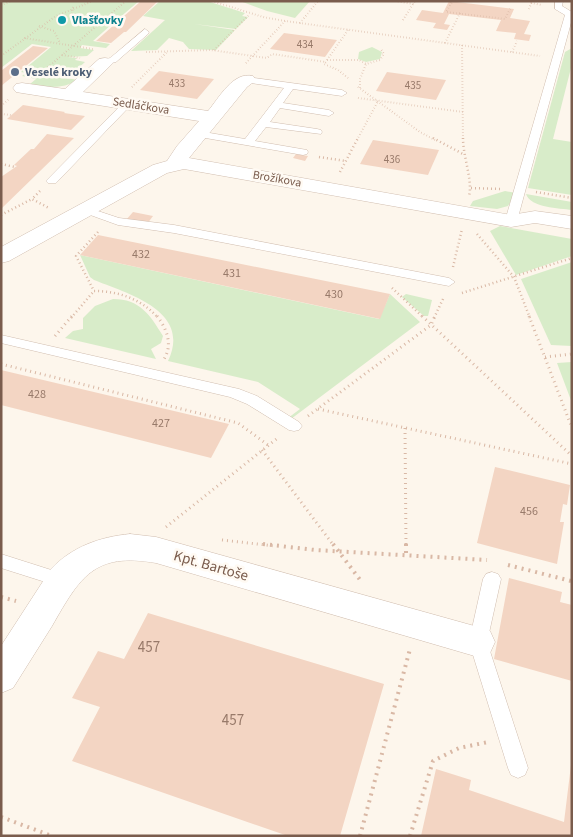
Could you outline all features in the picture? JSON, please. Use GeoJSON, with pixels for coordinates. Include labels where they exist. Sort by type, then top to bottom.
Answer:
{"type":"FeatureCollection","features":[{"type":"Feature","properties":{"kind":"street"},"geometry":{"type":"LineString","coordinates":[[69,96],[105,64]]}},
{"type":"Feature","properties":{"kind":"street"},"geometry":{"type":"LineString","coordinates":[[178,160],[241,83],[244,75]]}},
{"type":"Feature","properties":{"kind":"street","name":"Sedláčkova"},"geometry":{"type":"LineString","coordinates":[[22,88],[69,96],[127,98],[212,118]]}},
{"type":"Feature","properties":{"kind":"street","name":"Brožíkova"},"geometry":{"type":"LineString","coordinates":[[1,256],[178,160],[511,221],[535,217],[572,223]]}},
{"type":"Feature","properties":{"kind":"street","name":"Kpt. Bartoše"},"geometry":{"type":"LineString","coordinates":[[1,677],[62,580],[86,558],[103,550],[121,546],[138,546],[478,642]]}},
{"type":"Feature","properties":{"kind":"lane"},"geometry":{"type":"LineString","coordinates":[[511,221],[570,14],[558,7],[559,1]]}},
{"type":"Feature","properties":{"kind":"lane"},"geometry":{"type":"LineString","coordinates":[[105,64],[114,60],[144,32]]}},
{"type":"Feature","properties":{"kind":"lane"},"geometry":{"type":"LineString","coordinates":[[244,75],[342,93]]}},
{"type":"Feature","properties":{"kind":"lane"},"geometry":{"type":"LineString","coordinates":[[248,143],[291,85]]}},
{"type":"Feature","properties":{"kind":"lane"},"geometry":{"type":"LineString","coordinates":[[52,181],[127,98]]}},
{"type":"Feature","properties":{"kind":"lane"},"geometry":{"type":"LineString","coordinates":[[277,105],[329,113]]}},
{"type":"Feature","properties":{"kind":"lane"},"geometry":{"type":"LineString","coordinates":[[263,124],[317,132]]}},
{"type":"Feature","properties":{"kind":"lane"},"geometry":{"type":"LineString","coordinates":[[198,134],[307,154]]}},
{"type":"Feature","properties":{"kind":"lane"},"geometry":{"type":"LineString","coordinates":[[86,210],[108,219],[138,226],[174,229],[449,282]]}},
{"type":"Feature","properties":{"kind":"lane"},"geometry":{"type":"LineString","coordinates":[[1,339],[243,396],[294,426]]}},
{"type":"Feature","properties":{"kind":"lane"},"geometry":{"type":"LineString","coordinates":[[1,561],[62,580]]}},
{"type":"Feature","properties":{"kind":"lane"},"geometry":{"type":"LineString","coordinates":[[494,568],[478,642],[518,768]]}},
{"type":"Feature","properties":{"kind":"path"},"geometry":{"type":"LineString","coordinates":[[1,5],[12,1]]}},
{"type":"Feature","properties":{"kind":"path"},"geometry":{"type":"LineString","coordinates":[[1,56],[39,26],[74,7],[94,1]]}},
{"type":"Feature","properties":{"kind":"path"},"geometry":{"type":"LineString","coordinates":[[74,46],[126,1]]}},
{"type":"Feature","properties":{"kind":"path"},"geometry":{"type":"LineString","coordinates":[[212,1],[250,13],[285,21],[558,58]]}},
{"type":"Feature","properties":{"kind":"path"},"geometry":{"type":"LineString","coordinates":[[300,23],[318,1]]}},
{"type":"Feature","properties":{"kind":"path"},"geometry":{"type":"LineString","coordinates":[[395,1],[414,2],[403,20]]}},
{"type":"Feature","properties":{"kind":"path"},"geometry":{"type":"LineString","coordinates":[[447,1],[452,2],[446,12],[505,19],[511,7]]}},
{"type":"Feature","properties":{"kind":"path"},"geometry":{"type":"LineString","coordinates":[[529,9],[532,1]]}},
{"type":"Feature","properties":{"kind":"path"},"geometry":{"type":"LineString","coordinates":[[74,7],[72,14],[76,18],[104,20]]}},
{"type":"Feature","properties":{"kind":"path"},"geometry":{"type":"LineString","coordinates":[[214,50],[250,13]]}},
{"type":"Feature","properties":{"kind":"path"},"geometry":{"type":"LineString","coordinates":[[445,43],[460,14]]}},
{"type":"Feature","properties":{"kind":"path"},"geometry":{"type":"LineString","coordinates":[[244,75],[285,21]]}},
{"type":"Feature","properties":{"kind":"path"},"geometry":{"type":"LineString","coordinates":[[39,26],[54,32],[60,44]]}},
{"type":"Feature","properties":{"kind":"path"},"geometry":{"type":"LineString","coordinates":[[348,30],[327,61],[359,60],[366,64],[380,60],[384,54],[381,49]]}},
{"type":"Feature","properties":{"kind":"path"},"geometry":{"type":"LineString","coordinates":[[24,38],[80,47]]}},
{"type":"Feature","properties":{"kind":"path"},"geometry":{"type":"LineString","coordinates":[[512,52],[517,40]]}},
{"type":"Feature","properties":{"kind":"path"},"geometry":{"type":"LineString","coordinates":[[462,46],[463,154],[470,188],[520,190],[572,198]]}},
{"type":"Feature","properties":{"kind":"path"},"geometry":{"type":"LineString","coordinates":[[127,98],[169,51]]}},
{"type":"Feature","properties":{"kind":"path"},"geometry":{"type":"LineString","coordinates":[[62,55],[69,56]]}},
{"type":"Feature","properties":{"kind":"path"},"geometry":{"type":"LineString","coordinates":[[360,89],[360,79],[366,64]]}},
{"type":"Feature","properties":{"kind":"path"},"geometry":{"type":"LineString","coordinates":[[355,98],[462,112]]}},
{"type":"Feature","properties":{"kind":"path"},"geometry":{"type":"LineString","coordinates":[[338,177],[378,101]]}},
{"type":"Feature","properties":{"kind":"path"},"geometry":{"type":"LineString","coordinates":[[1,114],[11,115]]}},
{"type":"Feature","properties":{"kind":"path"},"geometry":{"type":"LineString","coordinates":[[307,154],[346,161]]}},
{"type":"Feature","properties":{"kind":"path"},"geometry":{"type":"LineString","coordinates":[[1,164],[15,167]]}},
{"type":"Feature","properties":{"kind":"path"},"geometry":{"type":"LineString","coordinates":[[1,215],[32,199],[47,183],[52,181]]}},
{"type":"Feature","properties":{"kind":"path"},"geometry":{"type":"LineString","coordinates":[[32,199],[50,209]]}},
{"type":"Feature","properties":{"kind":"path"},"geometry":{"type":"LineString","coordinates":[[471,227],[514,277],[572,428]]}},
{"type":"Feature","properties":{"kind":"path"},"geometry":{"type":"LineString","coordinates":[[170,524],[268,445],[431,325],[449,282],[463,229]]}},
{"type":"Feature","properties":{"kind":"path"},"geometry":{"type":"LineString","coordinates":[[94,291],[76,256],[98,232]]}},
{"type":"Feature","properties":{"kind":"path"},"geometry":{"type":"LineString","coordinates":[[461,293],[572,258]]}},
{"type":"Feature","properties":{"kind":"path"},"geometry":{"type":"LineString","coordinates":[[392,288],[400,298],[572,456]]}},
{"type":"Feature","properties":{"kind":"path"},"geometry":{"type":"LineString","coordinates":[[44,349],[94,291],[104,290],[123,294],[150,310],[160,320],[166,331],[169,351],[155,375]]}},
{"type":"Feature","properties":{"kind":"path"},"geometry":{"type":"LineString","coordinates":[[443,298],[452,296]]}},
{"type":"Feature","properties":{"kind":"path"},"geometry":{"type":"LineString","coordinates":[[545,357],[572,354]]}},
{"type":"Feature","properties":{"kind":"path"},"geometry":{"type":"LineString","coordinates":[[1,364],[238,423],[268,445]]}},
{"type":"Feature","properties":{"kind":"path"},"geometry":{"type":"LineString","coordinates":[[317,409],[572,464]]}},
{"type":"Feature","properties":{"kind":"path"},"geometry":{"type":"LineString","coordinates":[[405,428],[404,496],[406,555]]}},
{"type":"Feature","properties":{"kind":"path"},"geometry":{"type":"LineString","coordinates":[[262,450],[367,588]]}},
{"type":"Feature","properties":{"kind":"path"},"geometry":{"type":"LineString","coordinates":[[216,540],[406,555],[571,581],[572,577]]}},
{"type":"Feature","properties":{"kind":"path"},"geometry":{"type":"LineString","coordinates":[[1,597],[7,598]]}},
{"type":"Feature","properties":{"kind":"path"},"geometry":{"type":"LineString","coordinates":[[360,836],[416,625]]}},
{"type":"Feature","properties":{"kind":"path"},"geometry":{"type":"LineString","coordinates":[[410,836],[433,761],[460,748],[508,738]]}},
{"type":"Feature","properties":{"kind":"path"},"geometry":{"type":"LineString","coordinates":[[1,817],[52,836]]}},
{"type":"Feature","properties":{"kind":"green space"},"geometry":{"type":"Polygon","coordinates":[[[1,1],[139,1],[118,19],[114,19],[109,23],[112,24],[93,41],[110,44],[106,48],[82,45],[80,48],[94,50],[87,56],[68,57],[77,58],[75,60],[85,62],[67,78],[77,80],[66,85],[54,87],[30,84],[36,79],[22,76],[26,73],[21,72],[51,47],[32,44],[1,68],[1,1]]]}},
{"type":"Feature","properties":{"kind":"green space"},"geometry":{"type":"Polygon","coordinates":[[[160,1],[207,1],[245,13],[242,16],[248,17],[236,29],[194,24],[235,30],[216,50],[189,49],[183,42],[169,38],[157,50],[131,51],[165,20],[143,16],[160,1]]]}},
{"type":"Feature","properties":{"kind":"green space"},"geometry":{"type":"Polygon","coordinates":[[[240,1],[310,1],[295,18],[267,11],[240,1]]]}},
{"type":"Feature","properties":{"kind":"green space"},"geometry":{"type":"Polygon","coordinates":[[[372,47],[382,52],[380,59],[366,62],[358,59],[359,52],[372,47]]]}},
{"type":"Feature","properties":{"kind":"green space"},"geometry":{"type":"Polygon","coordinates":[[[572,48],[572,64],[553,139],[572,142],[572,195],[528,188],[565,52],[572,48]]]}},
{"type":"Feature","properties":{"kind":"green space"},"geometry":{"type":"Polygon","coordinates":[[[505,191],[516,193],[508,206],[497,209],[470,206],[473,201],[505,191]]]}},
{"type":"Feature","properties":{"kind":"green space"},"geometry":{"type":"Polygon","coordinates":[[[526,194],[572,202],[572,210],[539,205],[529,199],[526,194]]]}},
{"type":"Feature","properties":{"kind":"green space"},"geometry":{"type":"Polygon","coordinates":[[[500,226],[572,239],[572,256],[516,275],[490,231],[500,226]]]}},
{"type":"Feature","properties":{"kind":"green space"},"geometry":{"type":"Polygon","coordinates":[[[80,255],[379,319],[390,294],[420,322],[291,419],[288,418],[300,409],[258,382],[168,361],[173,344],[171,329],[164,317],[153,307],[139,299],[94,280],[90,277],[80,255]]]}},
{"type":"Feature","properties":{"kind":"green space"},"geometry":{"type":"Polygon","coordinates":[[[572,262],[572,346],[551,345],[521,279],[572,262]]]}},
{"type":"Feature","properties":{"kind":"green space"},"geometry":{"type":"Polygon","coordinates":[[[406,294],[432,300],[428,316],[424,316],[402,297],[406,294]]]}},
{"type":"Feature","properties":{"kind":"green space"},"geometry":{"type":"Polygon","coordinates":[[[113,299],[137,305],[154,321],[163,336],[161,343],[151,349],[156,359],[65,338],[73,331],[83,329],[83,318],[95,306],[113,299]]]}},
{"type":"Feature","properties":{"kind":"green space"},"geometry":{"type":"Polygon","coordinates":[[[572,362],[572,403],[557,363],[572,362]]]}},
{"type":"Feature","properties":{"kind":"building"},"geometry":{"type":"Polygon","coordinates":[[[141,1],[158,1],[126,32],[111,43],[96,41],[141,1]]]}},
{"type":"Feature","properties":{"kind":"building"},"geometry":{"type":"Polygon","coordinates":[[[449,1],[514,9],[510,18],[530,21],[524,34],[531,35],[529,41],[514,39],[516,33],[496,31],[501,20],[449,14],[444,24],[450,25],[447,30],[433,28],[436,23],[416,20],[422,10],[443,13],[449,1]]]}},
{"type":"Feature","properties":{"kind":"building"},"geometry":{"type":"Polygon","coordinates":[[[284,33],[337,40],[325,57],[270,49],[284,33]]]}},
{"type":"Feature","properties":{"kind":"building"},"geometry":{"type":"Polygon","coordinates":[[[33,46],[48,48],[1,86],[1,71],[33,46]]]}},
{"type":"Feature","properties":{"kind":"building"},"geometry":{"type":"Polygon","coordinates":[[[159,71],[214,79],[197,99],[140,90],[159,71]]]}},
{"type":"Feature","properties":{"kind":"building"},"geometry":{"type":"Polygon","coordinates":[[[387,72],[446,80],[436,100],[376,91],[387,72]]]}},
{"type":"Feature","properties":{"kind":"building"},"geometry":{"type":"Polygon","coordinates":[[[23,105],[85,116],[71,130],[7,119],[23,105]]]}},
{"type":"Feature","properties":{"kind":"building"},"geometry":{"type":"Polygon","coordinates":[[[47,134],[74,138],[1,209],[1,177],[17,166],[14,165],[31,149],[34,149],[47,134]]]}},
{"type":"Feature","properties":{"kind":"building"},"geometry":{"type":"Polygon","coordinates":[[[373,140],[439,150],[428,175],[360,164],[373,140]]]}},
{"type":"Feature","properties":{"kind":"building"},"geometry":{"type":"Polygon","coordinates":[[[296,154],[308,156],[305,161],[293,158],[296,154]]]}},
{"type":"Feature","properties":{"kind":"building"},"geometry":{"type":"Polygon","coordinates":[[[133,212],[153,216],[147,224],[126,220],[133,212]]]}},
{"type":"Feature","properties":{"kind":"building"},"geometry":{"type":"Polygon","coordinates":[[[98,235],[390,294],[380,319],[80,255],[98,235]]]}},
{"type":"Feature","properties":{"kind":"building"},"geometry":{"type":"Polygon","coordinates":[[[1,370],[229,424],[211,458],[1,405],[1,370]]]}},
{"type":"Feature","properties":{"kind":"building"},"geometry":{"type":"Polygon","coordinates":[[[495,467],[570,485],[567,505],[563,504],[560,522],[564,522],[557,564],[477,543],[495,467]]]}},
{"type":"Feature","properties":{"kind":"building"},"geometry":{"type":"Polygon","coordinates":[[[509,578],[562,592],[560,602],[572,605],[572,681],[494,659],[509,578]]]}},
{"type":"Feature","properties":{"kind":"building"},"geometry":{"type":"Polygon","coordinates":[[[148,613],[384,684],[340,836],[288,836],[72,761],[100,707],[72,698],[98,651],[124,659],[148,613]]]}},
{"type":"Feature","properties":{"kind":"building"},"geometry":{"type":"Polygon","coordinates":[[[571,765],[572,836],[421,836],[436,769],[471,780],[469,790],[564,822],[571,765]]]}},
{"type":"Feature","properties":{"kind":"place","name":"Vlašťovky"},"geometry":{"type":"Point","coordinates":[62,20]}},
{"type":"Feature","properties":{"kind":"place","name":"Veselé kroky"},"geometry":{"type":"Point","coordinates":[15,72]}}]}
